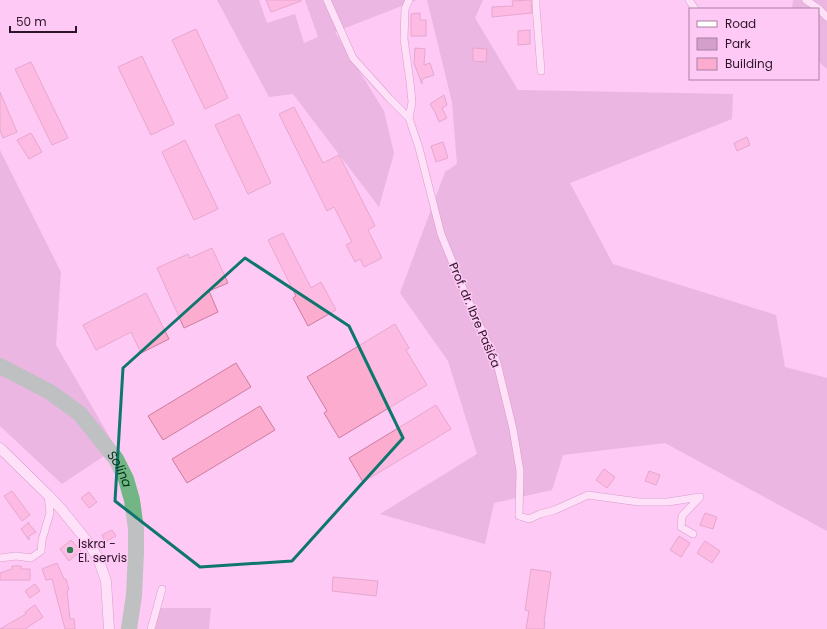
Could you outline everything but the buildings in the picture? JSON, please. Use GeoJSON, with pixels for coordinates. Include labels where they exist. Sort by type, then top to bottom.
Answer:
{"type":"FeatureCollection","features":[{"type":"Feature","properties":{"kind":"main road"},"geometry":{"type":"LineString","coordinates":[[0,448],[62,510],[98,558],[106,581],[109,629]]}},
{"type":"Feature","properties":{"kind":"street","name":"Prof. dr. Ibre Pašića"},"geometry":{"type":"LineString","coordinates":[[327,0],[353,58],[409,118],[419,148],[441,234],[467,298],[497,363],[513,429],[520,470],[519,516],[529,518],[555,510],[588,494],[639,502],[668,502],[700,497],[682,516],[681,526],[693,534]]}},
{"type":"Feature","properties":{"kind":"street","name":"Prof. dr. Ibre Pašića"},"geometry":{"type":"LineString","coordinates":[[409,0],[405,9],[404,39],[412,102],[409,118]]}},
{"type":"Feature","properties":{"kind":"street"},"geometry":{"type":"LineString","coordinates":[[536,0],[541,71]]}},
{"type":"Feature","properties":{"kind":"street"},"geometry":{"type":"LineString","coordinates":[[806,0],[818,8]]}},
{"type":"Feature","properties":{"kind":"street"},"geometry":{"type":"LineString","coordinates":[[819,9],[827,17]]}},
{"type":"Feature","properties":{"kind":"street"},"geometry":{"type":"LineString","coordinates":[[0,558],[16,556],[31,558],[41,551],[42,540],[50,513],[48,495]]}},
{"type":"Feature","properties":{"kind":"street"},"geometry":{"type":"LineString","coordinates":[[151,629],[162,589]]}},
{"type":"Feature","properties":{"kind":"highlighted area"},"geometry":{"type":"Polygon","coordinates":[[[245,258],[349,326],[403,438],[292,561],[200,567],[115,501],[123,368],[245,258]]]}},
{"type":"Feature","properties":{"kind":"green space"},"geometry":{"type":"Polygon","coordinates":[[[217,0],[259,0],[267,23],[295,14],[304,43],[318,37],[305,0],[417,0],[335,32],[384,111],[394,153],[379,207],[293,94],[269,97],[217,0]]]}},
{"type":"Feature","properties":{"kind":"green space"},"geometry":{"type":"Polygon","coordinates":[[[427,0],[483,0],[475,18],[518,90],[733,94],[732,119],[570,183],[613,264],[776,315],[785,367],[827,378],[827,531],[665,443],[563,455],[552,490],[494,503],[485,544],[380,514],[477,454],[448,361],[400,293],[445,172],[457,164],[452,102],[427,0]]]}},
{"type":"Feature","properties":{"kind":"green space"},"geometry":{"type":"Polygon","coordinates":[[[793,0],[827,0],[827,69],[819,62],[819,8],[792,8],[793,0]]]}},
{"type":"Feature","properties":{"kind":"green space"},"geometry":{"type":"Polygon","coordinates":[[[0,150],[61,272],[56,345],[116,448],[62,484],[0,426],[0,150]]]}},
{"type":"Feature","properties":{"kind":"green space"},"geometry":{"type":"Polygon","coordinates":[[[155,608],[211,608],[209,629],[155,629],[155,608]]]}},
{"type":"Feature","properties":{"kind":"waterway","name":"Solina"},"geometry":{"type":"LineString","coordinates":[[0,366],[50,392],[80,414],[116,459],[126,479],[132,500],[136,529],[134,595],[129,629]]}},
{"type":"Feature","properties":{"kind":"place","name":"Iskra - El. servis"},"geometry":{"type":"Point","coordinates":[70,550]}}]}
